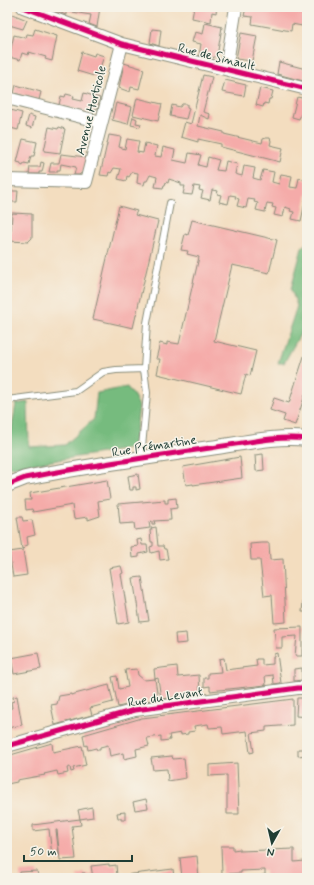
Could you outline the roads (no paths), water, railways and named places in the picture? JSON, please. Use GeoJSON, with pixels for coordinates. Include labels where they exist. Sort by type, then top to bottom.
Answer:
{"type":"FeatureCollection","features":[{"type":"Feature","properties":{"kind":"street","name":"Rue de Sinault"},"geometry":{"type":"LineString","coordinates":[[23,7],[122,44],[307,90]]}},
{"type":"Feature","properties":{"kind":"street"},"geometry":{"type":"LineString","coordinates":[[226,69],[236,7]]}},
{"type":"Feature","properties":{"kind":"street","name":"Avenue Horticole"},"geometry":{"type":"LineString","coordinates":[[7,180],[86,182],[122,44]]}},
{"type":"Feature","properties":{"kind":"street"},"geometry":{"type":"LineString","coordinates":[[7,98],[101,122]]}},
{"type":"Feature","properties":{"kind":"street","name":"Rue Prémartine"},"geometry":{"type":"LineString","coordinates":[[7,485],[25,478],[141,458],[263,440],[306,436]]}},
{"type":"Feature","properties":{"kind":"street","name":"Rue du Levant"},"geometry":{"type":"LineString","coordinates":[[7,746],[135,710],[307,688]]}},
{"type":"Feature","properties":{"kind":"lane"},"geometry":{"type":"LineString","coordinates":[[141,458],[147,393],[144,369],[147,324],[170,203]]}},
{"type":"Feature","properties":{"kind":"lane"},"geometry":{"type":"LineString","coordinates":[[7,400],[76,391],[103,372],[144,369]]}}]}
